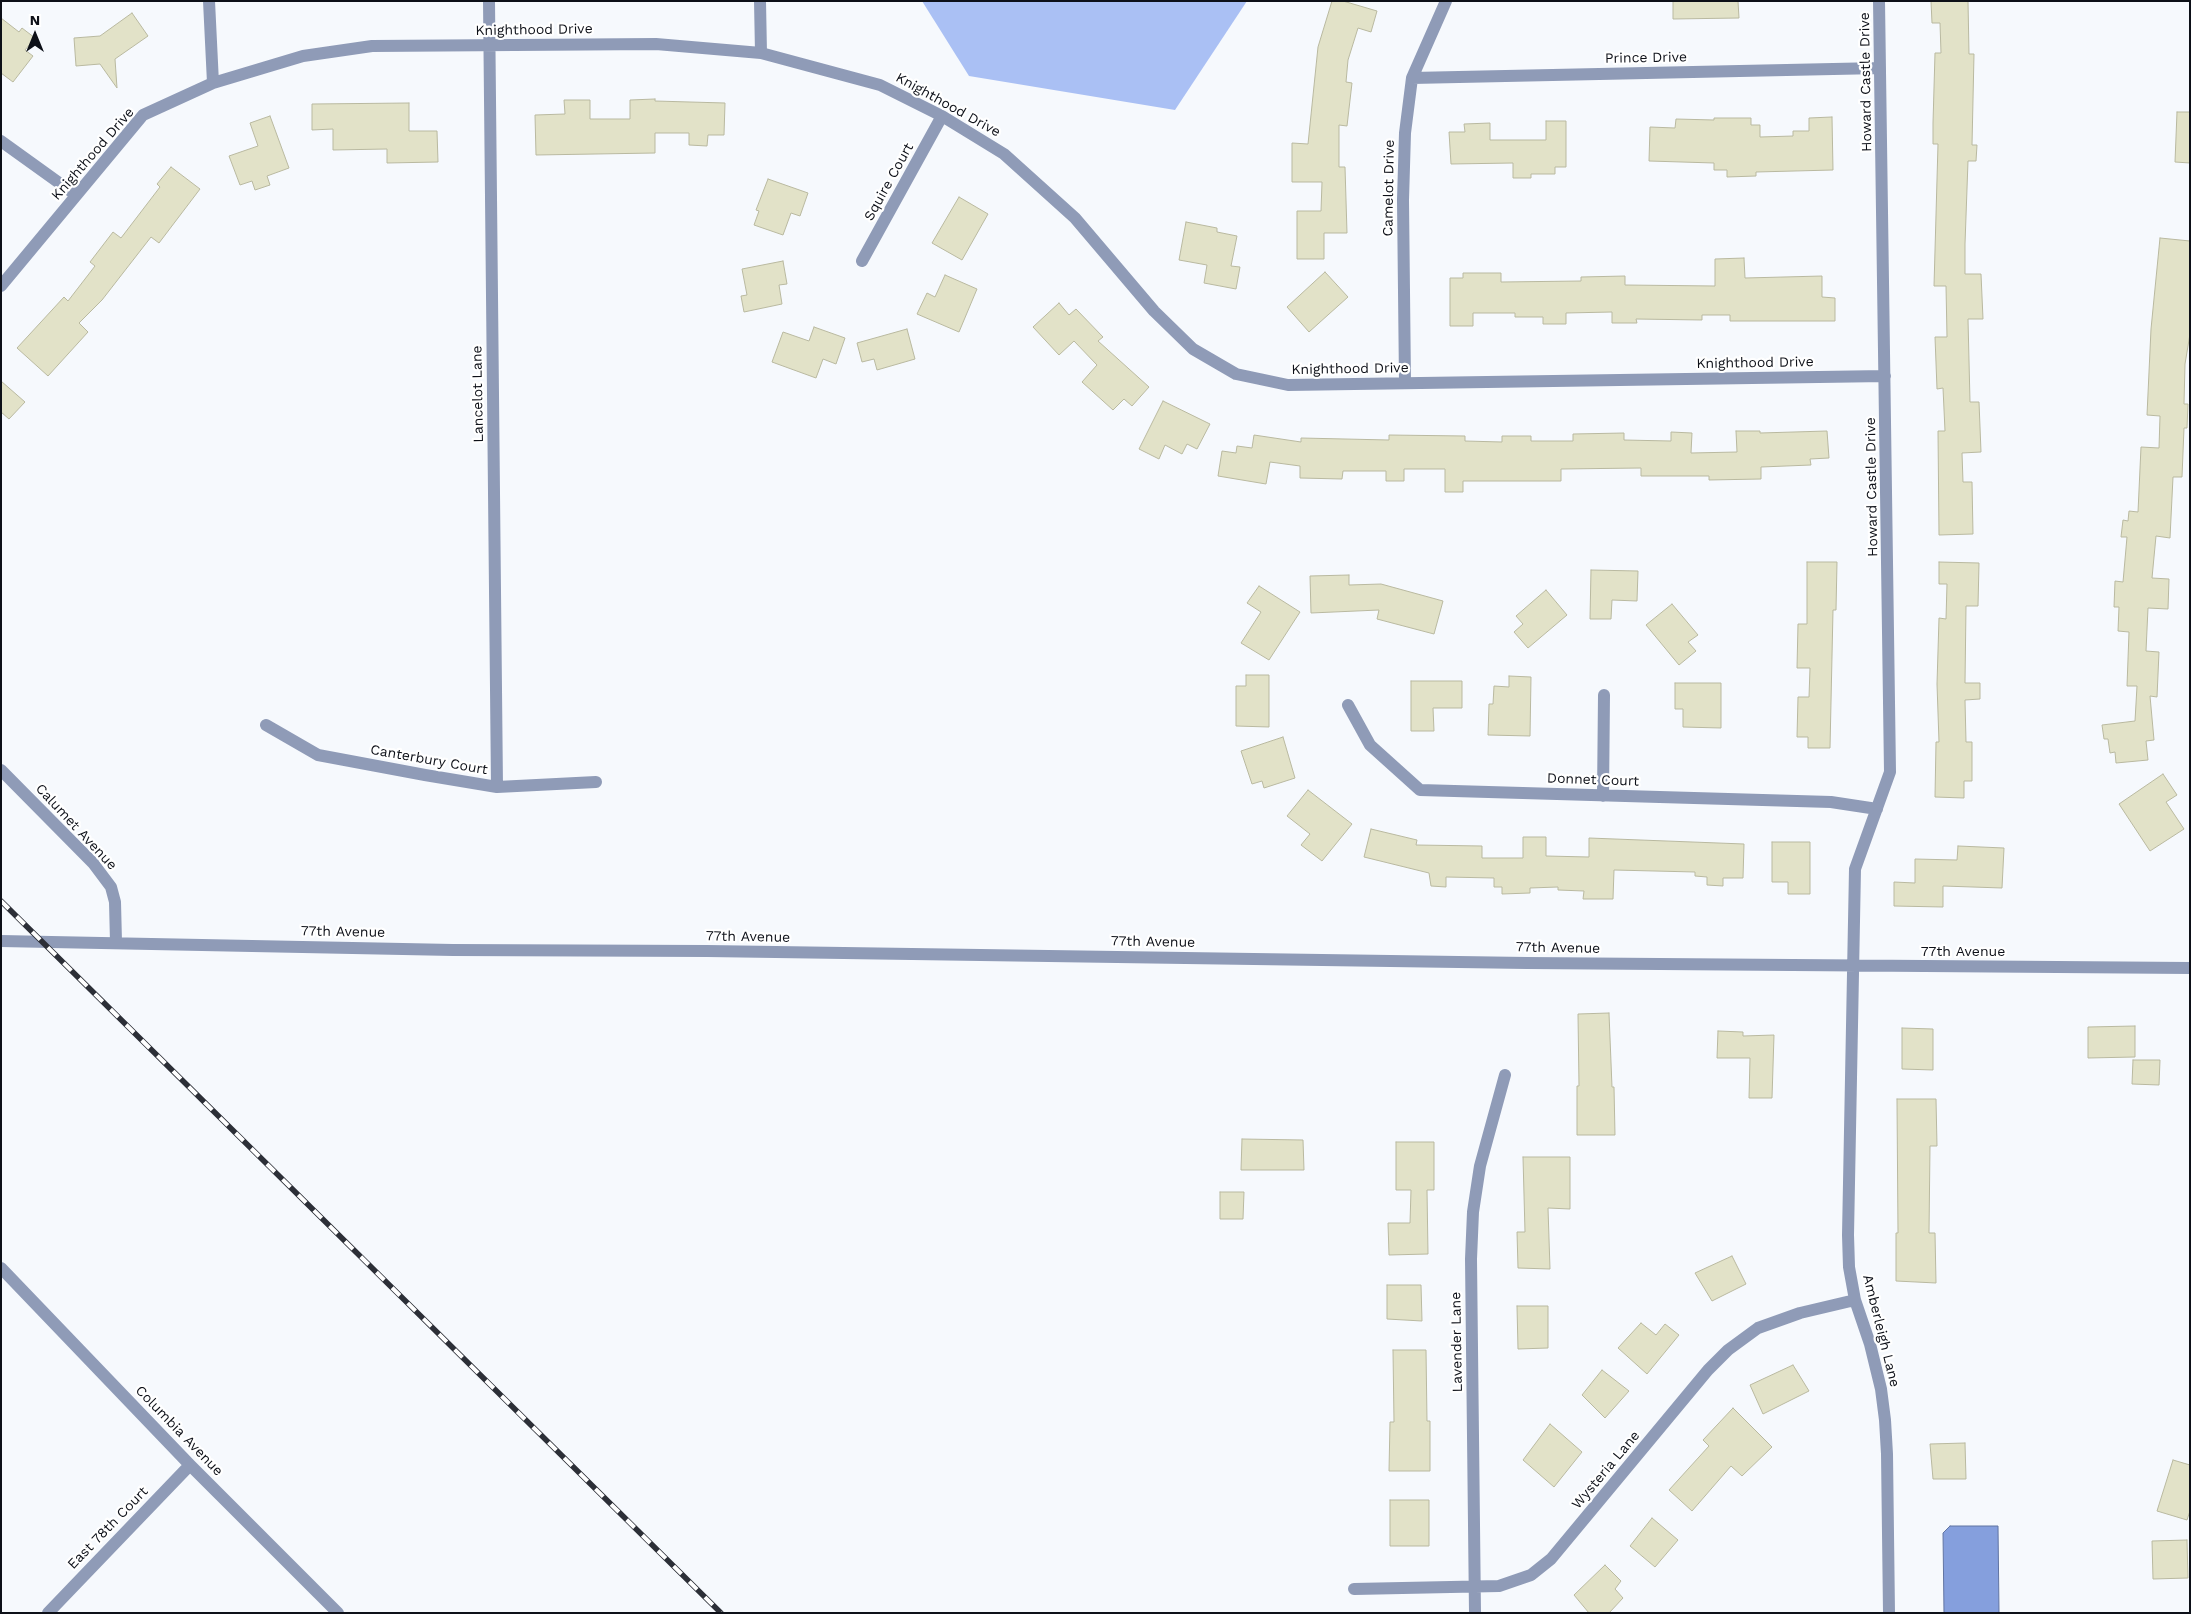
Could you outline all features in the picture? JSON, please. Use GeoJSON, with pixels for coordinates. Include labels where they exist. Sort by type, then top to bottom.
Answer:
{"type":"FeatureCollection","features":[{"type":"Feature","properties":{"kind":"street"},"geometry":{"type":"LineString","coordinates":[[209,1],[213,83]]}},
{"type":"Feature","properties":{"kind":"street","name":"Lancelot Lane"},"geometry":{"type":"LineString","coordinates":[[489,1],[497,787]]}},
{"type":"Feature","properties":{"kind":"street"},"geometry":{"type":"LineString","coordinates":[[760,1],[760,53]]}},
{"type":"Feature","properties":{"kind":"street","name":"Camelot Drive"},"geometry":{"type":"LineString","coordinates":[[1405,383],[1402,200],[1405,133],[1412,78],[1446,1]]}},
{"type":"Feature","properties":{"kind":"street","name":"Howard Castle Drive"},"geometry":{"type":"LineString","coordinates":[[1853,967],[1856,869],[1890,772],[1879,1]]}},
{"type":"Feature","properties":{"kind":"street","name":"Knighthood Drive"},"geometry":{"type":"LineString","coordinates":[[1,286],[143,115],[213,83],[303,56],[372,46],[656,44],[760,53],[880,85],[942,116],[1004,154],[1075,218],[1154,311],[1193,350],[1236,374],[1288,385],[1885,376]]}},
{"type":"Feature","properties":{"kind":"street","name":"Prince Drive"},"geometry":{"type":"LineString","coordinates":[[1412,78],[1880,68]]}},
{"type":"Feature","properties":{"kind":"street","name":"Squire Court"},"geometry":{"type":"LineString","coordinates":[[862,261],[942,116]]}},
{"type":"Feature","properties":{"kind":"street"},"geometry":{"type":"LineString","coordinates":[[1,141],[76,195]]}},
{"type":"Feature","properties":{"kind":"street"},"geometry":{"type":"LineString","coordinates":[[1603,796],[1604,695]]}},
{"type":"Feature","properties":{"kind":"street","name":"Donnet Court"},"geometry":{"type":"LineString","coordinates":[[1348,705],[1370,745],[1420,790],[1831,802],[1877,809]]}},
{"type":"Feature","properties":{"kind":"street","name":"Canterbury Court"},"geometry":{"type":"LineString","coordinates":[[266,725],[318,755],[497,787],[596,782]]}},
{"type":"Feature","properties":{"kind":"street","name":"Calumet Avenue"},"geometry":{"type":"LineString","coordinates":[[1,770],[93,863],[111,887],[115,902],[116,942]]}},
{"type":"Feature","properties":{"kind":"street","name":"77th Avenue"},"geometry":{"type":"LineString","coordinates":[[1,941],[453,950],[707,951],[1853,967],[2190,968]]}},
{"type":"Feature","properties":{"kind":"street","name":"Amberleigh Lane"},"geometry":{"type":"LineString","coordinates":[[1853,967],[1848,1235],[1854,1300],[1870,1344],[1885,1420],[1889,1613]]}},
{"type":"Feature","properties":{"kind":"street","name":"Lavender Lane"},"geometry":{"type":"LineString","coordinates":[[1475,1613],[1471,1259],[1473,1222],[1480,1166],[1505,1075]]}},
{"type":"Feature","properties":{"kind":"street","name":"Columbia Avenue"},"geometry":{"type":"LineString","coordinates":[[1,1268],[190,1465],[338,1613]]}},
{"type":"Feature","properties":{"kind":"street","name":"Wysteria Lane"},"geometry":{"type":"LineString","coordinates":[[1354,1589],[1499,1586],[1531,1575],[1551,1559],[1702,1378],[1728,1350],[1758,1328],[1800,1313],[1854,1300]]}},
{"type":"Feature","properties":{"kind":"street","name":"East 78th Court"},"geometry":{"type":"LineString","coordinates":[[48,1613],[190,1465]]}},
{"type":"Feature","properties":{"kind":"shaded area"},"geometry":{"type":"Polygon","coordinates":[[[922,1],[1247,1],[1175,110],[969,76],[922,1]]]}},
{"type":"Feature","properties":{"kind":"shaded area"},"geometry":{"type":"Polygon","coordinates":[[[1950,1526],[1998,1526],[1999,1613],[1944,1613],[1943,1533],[1950,1526]]]}},
{"type":"Feature","properties":{"kind":"building"},"geometry":{"type":"Polygon","coordinates":[[[1332,1],[1343,1],[1377,11],[1371,32],[1358,28],[1348,60],[1346,82],[1352,83],[1347,126],[1339,125],[1339,167],[1345,167],[1347,233],[1324,233],[1324,259],[1297,259],[1297,211],[1321,211],[1322,182],[1292,182],[1292,143],[1308,144],[1318,47],[1332,1]]]}},
{"type":"Feature","properties":{"kind":"building"},"geometry":{"type":"Polygon","coordinates":[[[1673,1],[1738,1],[1739,18],[1673,19],[1673,1]]]}},
{"type":"Feature","properties":{"kind":"building"},"geometry":{"type":"Polygon","coordinates":[[[1931,1],[1968,1],[1969,54],[1974,54],[1972,145],[1977,145],[1976,161],[1968,161],[1965,274],[1981,274],[1983,319],[1968,319],[1970,402],[1979,402],[1981,452],[1962,453],[1963,482],[1972,482],[1973,534],[1939,535],[1938,431],[1945,431],[1943,388],[1937,389],[1935,337],[1947,337],[1946,286],[1934,286],[1938,144],[1933,144],[1935,53],[1941,53],[1940,23],[1932,23],[1931,1]]]}},
{"type":"Feature","properties":{"kind":"building"},"geometry":{"type":"Polygon","coordinates":[[[132,13],[148,36],[115,59],[117,88],[100,64],[76,66],[74,38],[100,36],[132,13]]]}},
{"type":"Feature","properties":{"kind":"building"},"geometry":{"type":"Polygon","coordinates":[[[1,18],[19,32],[22,28],[35,38],[25,50],[33,56],[13,82],[1,73],[1,18]]]}},
{"type":"Feature","properties":{"kind":"building"},"geometry":{"type":"Polygon","coordinates":[[[655,99],[655,101],[725,103],[724,135],[708,135],[707,146],[689,145],[689,133],[655,133],[655,153],[536,155],[535,115],[565,114],[564,100],[590,100],[590,119],[630,119],[630,100],[655,99]]]}},
{"type":"Feature","properties":{"kind":"building"},"geometry":{"type":"Polygon","coordinates":[[[409,103],[409,131],[437,131],[438,162],[387,163],[387,149],[333,150],[333,129],[312,130],[312,104],[409,103]]]}},
{"type":"Feature","properties":{"kind":"building"},"geometry":{"type":"Polygon","coordinates":[[[2177,112],[2190,112],[2190,163],[2175,162],[2177,112]]]}},
{"type":"Feature","properties":{"kind":"building"},"geometry":{"type":"Polygon","coordinates":[[[270,116],[289,168],[267,176],[270,185],[255,190],[252,181],[240,185],[229,156],[258,146],[250,123],[270,116]]]}},
{"type":"Feature","properties":{"kind":"building"},"geometry":{"type":"Polygon","coordinates":[[[1832,117],[1833,170],[1756,172],[1756,176],[1727,177],[1727,170],[1714,170],[1714,163],[1649,161],[1650,127],[1675,128],[1676,119],[1714,120],[1714,118],[1751,118],[1751,125],[1760,125],[1760,137],[1793,136],[1793,131],[1809,131],[1809,118],[1832,117]]]}},
{"type":"Feature","properties":{"kind":"building"},"geometry":{"type":"Polygon","coordinates":[[[1546,121],[1566,121],[1566,167],[1555,167],[1555,174],[1531,174],[1531,178],[1513,178],[1513,163],[1451,164],[1449,132],[1465,132],[1464,124],[1490,123],[1490,140],[1546,140],[1546,121]]]}},
{"type":"Feature","properties":{"kind":"building"},"geometry":{"type":"Polygon","coordinates":[[[171,167],[200,189],[159,243],[151,237],[102,300],[79,323],[88,332],[48,376],[17,348],[64,297],[68,301],[95,266],[90,262],[113,232],[121,238],[160,187],[157,184],[171,167]]]}},
{"type":"Feature","properties":{"kind":"building"},"geometry":{"type":"Polygon","coordinates":[[[768,179],[808,193],[800,216],[791,213],[783,235],[754,225],[759,211],[756,210],[768,179]]]}},
{"type":"Feature","properties":{"kind":"building"},"geometry":{"type":"Polygon","coordinates":[[[959,197],[988,214],[962,260],[932,243],[959,197]]]}},
{"type":"Feature","properties":{"kind":"building"},"geometry":{"type":"Polygon","coordinates":[[[1186,222],[1217,228],[1217,232],[1237,236],[1231,266],[1240,267],[1236,289],[1204,283],[1207,265],[1179,260],[1186,222]]]}},
{"type":"Feature","properties":{"kind":"building"},"geometry":{"type":"Polygon","coordinates":[[[2160,238],[2190,241],[2190,334],[2185,364],[2184,404],[2188,404],[2187,428],[2184,428],[2182,477],[2173,477],[2170,538],[2156,536],[2152,578],[2169,579],[2168,609],[2148,608],[2146,651],[2159,652],[2157,697],[2150,696],[2154,740],[2146,741],[2148,760],[2116,763],[2115,752],[2110,753],[2108,739],[2104,739],[2102,725],[2135,721],[2137,686],[2127,686],[2129,632],[2118,631],[2119,607],[2114,607],[2115,581],[2123,582],[2127,537],[2121,537],[2123,520],[2128,521],[2129,511],[2138,512],[2141,447],[2159,448],[2160,416],[2147,415],[2151,329],[2160,238]]]}},
{"type":"Feature","properties":{"kind":"building"},"geometry":{"type":"Polygon","coordinates":[[[1744,258],[1745,278],[1822,276],[1822,297],[1835,298],[1835,321],[1730,321],[1730,315],[1702,315],[1702,320],[1636,319],[1637,323],[1612,323],[1612,312],[1566,313],[1566,324],[1543,324],[1543,317],[1515,317],[1515,313],[1473,313],[1473,326],[1450,326],[1450,278],[1463,278],[1463,273],[1501,273],[1501,282],[1581,281],[1581,277],[1625,276],[1625,285],[1715,286],[1715,259],[1744,258]]]}},
{"type":"Feature","properties":{"kind":"building"},"geometry":{"type":"Polygon","coordinates":[[[783,261],[787,284],[779,285],[782,304],[744,312],[741,296],[747,295],[742,269],[783,261]]]}},
{"type":"Feature","properties":{"kind":"building"},"geometry":{"type":"Polygon","coordinates":[[[1325,272],[1348,297],[1309,332],[1287,307],[1325,272]]]}},
{"type":"Feature","properties":{"kind":"building"},"geometry":{"type":"Polygon","coordinates":[[[945,275],[977,289],[959,332],[917,314],[927,293],[935,297],[945,275]]]}},
{"type":"Feature","properties":{"kind":"building"},"geometry":{"type":"Polygon","coordinates":[[[1059,303],[1069,315],[1076,309],[1103,337],[1098,341],[1149,387],[1132,406],[1124,399],[1113,410],[1082,382],[1097,365],[1074,341],[1059,355],[1033,327],[1059,303]]]}},
{"type":"Feature","properties":{"kind":"building"},"geometry":{"type":"Polygon","coordinates":[[[814,327],[845,338],[836,364],[823,359],[816,378],[772,362],[783,332],[809,341],[814,327]]]}},
{"type":"Feature","properties":{"kind":"building"},"geometry":{"type":"Polygon","coordinates":[[[907,329],[915,359],[877,370],[874,359],[862,362],[857,343],[907,329]]]}},
{"type":"Feature","properties":{"kind":"building"},"geometry":{"type":"Polygon","coordinates":[[[1,381],[25,402],[9,419],[1,412],[1,381]]]}},
{"type":"Feature","properties":{"kind":"building"},"geometry":{"type":"Polygon","coordinates":[[[1163,401],[1210,424],[1197,449],[1187,444],[1182,454],[1165,445],[1159,459],[1139,449],[1163,401]]]}},
{"type":"Feature","properties":{"kind":"building"},"geometry":{"type":"Polygon","coordinates":[[[1736,431],[1760,431],[1760,433],[1827,431],[1829,458],[1810,459],[1811,465],[1761,467],[1761,479],[1709,480],[1709,476],[1641,476],[1641,468],[1561,469],[1561,481],[1463,481],[1463,492],[1445,492],[1445,469],[1404,469],[1404,481],[1386,481],[1386,471],[1343,471],[1342,479],[1300,478],[1300,466],[1270,462],[1266,484],[1218,476],[1222,451],[1236,453],[1237,446],[1252,448],[1254,435],[1301,442],[1301,438],[1389,440],[1389,435],[1465,436],[1465,441],[1502,442],[1502,436],[1531,436],[1531,441],[1573,441],[1573,434],[1624,433],[1624,440],[1671,441],[1671,432],[1692,433],[1691,453],[1737,452],[1736,431]]]}},
{"type":"Feature","properties":{"kind":"building"},"geometry":{"type":"Polygon","coordinates":[[[1807,562],[1837,562],[1836,610],[1833,610],[1830,748],[1808,748],[1808,737],[1797,737],[1798,697],[1809,697],[1810,668],[1797,668],[1798,624],[1807,624],[1807,562]]]}},
{"type":"Feature","properties":{"kind":"building"},"geometry":{"type":"Polygon","coordinates":[[[1939,562],[1979,563],[1978,606],[1966,606],[1965,683],[1980,683],[1980,699],[1965,700],[1966,742],[1972,742],[1972,781],[1964,781],[1964,798],[1935,797],[1936,742],[1939,742],[1937,684],[1939,618],[1946,619],[1947,584],[1939,584],[1939,562]]]}},
{"type":"Feature","properties":{"kind":"building"},"geometry":{"type":"Polygon","coordinates":[[[1591,570],[1638,571],[1637,601],[1612,600],[1611,619],[1590,619],[1591,570]]]}},
{"type":"Feature","properties":{"kind":"building"},"geometry":{"type":"Polygon","coordinates":[[[1349,575],[1349,585],[1381,584],[1443,601],[1434,634],[1377,619],[1379,610],[1311,613],[1310,576],[1349,575]]]}},
{"type":"Feature","properties":{"kind":"building"},"geometry":{"type":"Polygon","coordinates":[[[1259,586],[1300,612],[1269,660],[1241,643],[1261,612],[1247,603],[1259,586]]]}},
{"type":"Feature","properties":{"kind":"building"},"geometry":{"type":"Polygon","coordinates":[[[1546,590],[1567,615],[1528,648],[1514,632],[1523,624],[1516,616],[1546,590]]]}},
{"type":"Feature","properties":{"kind":"building"},"geometry":{"type":"Polygon","coordinates":[[[1672,604],[1698,635],[1688,642],[1696,651],[1679,665],[1646,625],[1672,604]]]}},
{"type":"Feature","properties":{"kind":"building"},"geometry":{"type":"Polygon","coordinates":[[[1246,675],[1269,675],[1269,727],[1236,726],[1236,686],[1246,686],[1246,675]]]}},
{"type":"Feature","properties":{"kind":"building"},"geometry":{"type":"Polygon","coordinates":[[[1509,676],[1531,677],[1530,736],[1488,735],[1489,704],[1493,704],[1494,686],[1509,687],[1509,676]]]}},
{"type":"Feature","properties":{"kind":"building"},"geometry":{"type":"Polygon","coordinates":[[[1411,681],[1462,681],[1462,708],[1433,708],[1434,731],[1411,731],[1411,681]]]}},
{"type":"Feature","properties":{"kind":"building"},"geometry":{"type":"Polygon","coordinates":[[[1675,683],[1721,683],[1721,728],[1683,727],[1683,709],[1675,709],[1675,683]]]}},
{"type":"Feature","properties":{"kind":"building"},"geometry":{"type":"Polygon","coordinates":[[[1283,737],[1295,778],[1264,788],[1262,781],[1252,784],[1241,751],[1283,737]]]}},
{"type":"Feature","properties":{"kind":"building"},"geometry":{"type":"Polygon","coordinates":[[[2163,774],[2177,795],[2166,802],[2184,829],[2150,851],[2119,804],[2163,774]]]}},
{"type":"Feature","properties":{"kind":"building"},"geometry":{"type":"Polygon","coordinates":[[[1308,790],[1352,824],[1322,861],[1301,845],[1310,834],[1287,816],[1308,790]]]}},
{"type":"Feature","properties":{"kind":"building"},"geometry":{"type":"Polygon","coordinates":[[[1371,829],[1417,840],[1416,845],[1482,846],[1482,858],[1523,858],[1523,837],[1546,837],[1546,856],[1589,857],[1589,838],[1744,844],[1743,878],[1723,878],[1723,886],[1707,885],[1707,877],[1695,876],[1695,872],[1614,870],[1613,899],[1583,899],[1584,891],[1558,890],[1558,887],[1530,888],[1530,893],[1502,894],[1502,887],[1494,887],[1494,878],[1446,877],[1446,887],[1431,886],[1429,873],[1364,857],[1371,829]]]}},
{"type":"Feature","properties":{"kind":"building"},"geometry":{"type":"Polygon","coordinates":[[[1772,842],[1810,842],[1810,894],[1788,894],[1788,882],[1772,882],[1772,842]]]}},
{"type":"Feature","properties":{"kind":"building"},"geometry":{"type":"Polygon","coordinates":[[[1958,846],[2004,848],[2002,888],[1943,886],[1943,907],[1894,906],[1894,882],[1915,883],[1915,859],[1957,860],[1958,846]]]}},
{"type":"Feature","properties":{"kind":"building"},"geometry":{"type":"Polygon","coordinates":[[[1609,1013],[1615,1135],[1577,1135],[1577,1086],[1579,1086],[1578,1014],[1609,1013]]]}},
{"type":"Feature","properties":{"kind":"building"},"geometry":{"type":"Polygon","coordinates":[[[2135,1026],[2135,1057],[2088,1058],[2088,1027],[2135,1026]]]}},
{"type":"Feature","properties":{"kind":"building"},"geometry":{"type":"Polygon","coordinates":[[[1902,1028],[1933,1029],[1933,1070],[1902,1069],[1902,1028]]]}},
{"type":"Feature","properties":{"kind":"building"},"geometry":{"type":"Polygon","coordinates":[[[1718,1031],[1743,1032],[1743,1036],[1774,1035],[1772,1098],[1749,1098],[1750,1058],[1717,1058],[1718,1031]]]}},
{"type":"Feature","properties":{"kind":"building"},"geometry":{"type":"Polygon","coordinates":[[[2133,1060],[2160,1060],[2159,1085],[2132,1084],[2133,1060]]]}},
{"type":"Feature","properties":{"kind":"building"},"geometry":{"type":"Polygon","coordinates":[[[1897,1099],[1936,1099],[1937,1146],[1930,1146],[1929,1233],[1935,1233],[1936,1283],[1896,1281],[1896,1233],[1898,1233],[1897,1099]]]}},
{"type":"Feature","properties":{"kind":"building"},"geometry":{"type":"Polygon","coordinates":[[[1242,1139],[1303,1140],[1304,1170],[1241,1170],[1242,1139]]]}},
{"type":"Feature","properties":{"kind":"building"},"geometry":{"type":"Polygon","coordinates":[[[1396,1142],[1434,1142],[1434,1190],[1427,1190],[1428,1254],[1389,1255],[1388,1223],[1410,1223],[1411,1190],[1396,1190],[1396,1142]]]}},
{"type":"Feature","properties":{"kind":"building"},"geometry":{"type":"Polygon","coordinates":[[[1523,1157],[1570,1157],[1570,1209],[1548,1208],[1550,1269],[1518,1268],[1517,1232],[1525,1232],[1523,1157]]]}},
{"type":"Feature","properties":{"kind":"building"},"geometry":{"type":"Polygon","coordinates":[[[1220,1192],[1244,1192],[1243,1219],[1220,1219],[1220,1192]]]}},
{"type":"Feature","properties":{"kind":"building"},"geometry":{"type":"Polygon","coordinates":[[[1732,1256],[1746,1284],[1712,1301],[1695,1273],[1732,1256]]]}},
{"type":"Feature","properties":{"kind":"building"},"geometry":{"type":"Polygon","coordinates":[[[1387,1285],[1421,1285],[1422,1321],[1387,1319],[1387,1285]]]}},
{"type":"Feature","properties":{"kind":"building"},"geometry":{"type":"Polygon","coordinates":[[[1517,1306],[1548,1306],[1548,1348],[1518,1349],[1517,1306]]]}},
{"type":"Feature","properties":{"kind":"building"},"geometry":{"type":"Polygon","coordinates":[[[1641,1323],[1656,1335],[1665,1324],[1679,1335],[1647,1374],[1618,1348],[1641,1323]]]}},
{"type":"Feature","properties":{"kind":"building"},"geometry":{"type":"Polygon","coordinates":[[[1393,1350],[1426,1350],[1427,1421],[1430,1421],[1430,1471],[1389,1471],[1390,1422],[1394,1422],[1393,1350]]]}},
{"type":"Feature","properties":{"kind":"building"},"geometry":{"type":"Polygon","coordinates":[[[1793,1365],[1809,1391],[1763,1414],[1750,1385],[1793,1365]]]}},
{"type":"Feature","properties":{"kind":"building"},"geometry":{"type":"Polygon","coordinates":[[[1602,1370],[1629,1391],[1605,1418],[1582,1395],[1602,1370]]]}},
{"type":"Feature","properties":{"kind":"building"},"geometry":{"type":"Polygon","coordinates":[[[1733,1408],[1772,1447],[1742,1476],[1731,1466],[1692,1511],[1669,1490],[1709,1446],[1703,1440],[1733,1408]]]}},
{"type":"Feature","properties":{"kind":"building"},"geometry":{"type":"Polygon","coordinates":[[[1550,1424],[1582,1452],[1554,1487],[1523,1460],[1550,1424]]]}},
{"type":"Feature","properties":{"kind":"building"},"geometry":{"type":"Polygon","coordinates":[[[1965,1443],[1966,1479],[1933,1479],[1930,1444],[1965,1443]]]}},
{"type":"Feature","properties":{"kind":"building"},"geometry":{"type":"Polygon","coordinates":[[[2173,1460],[2190,1465],[2190,1511],[2187,1520],[2157,1511],[2173,1460]]]}},
{"type":"Feature","properties":{"kind":"building"},"geometry":{"type":"Polygon","coordinates":[[[1390,1500],[1429,1500],[1429,1546],[1390,1546],[1390,1500]]]}},
{"type":"Feature","properties":{"kind":"building"},"geometry":{"type":"Polygon","coordinates":[[[1652,1518],[1678,1540],[1655,1567],[1630,1546],[1652,1518]]]}},
{"type":"Feature","properties":{"kind":"building"},"geometry":{"type":"Polygon","coordinates":[[[2187,1540],[2188,1578],[2153,1579],[2152,1541],[2187,1540]]]}},
{"type":"Feature","properties":{"kind":"building"},"geometry":{"type":"Polygon","coordinates":[[[1605,1565],[1621,1581],[1615,1589],[1623,1598],[1609,1613],[1589,1613],[1574,1595],[1605,1565]]]}},
{"type":"Feature","properties":{"kind":"railway"},"geometry":{"type":"LineString","coordinates":[[1,901],[721,1613]]}}]}
